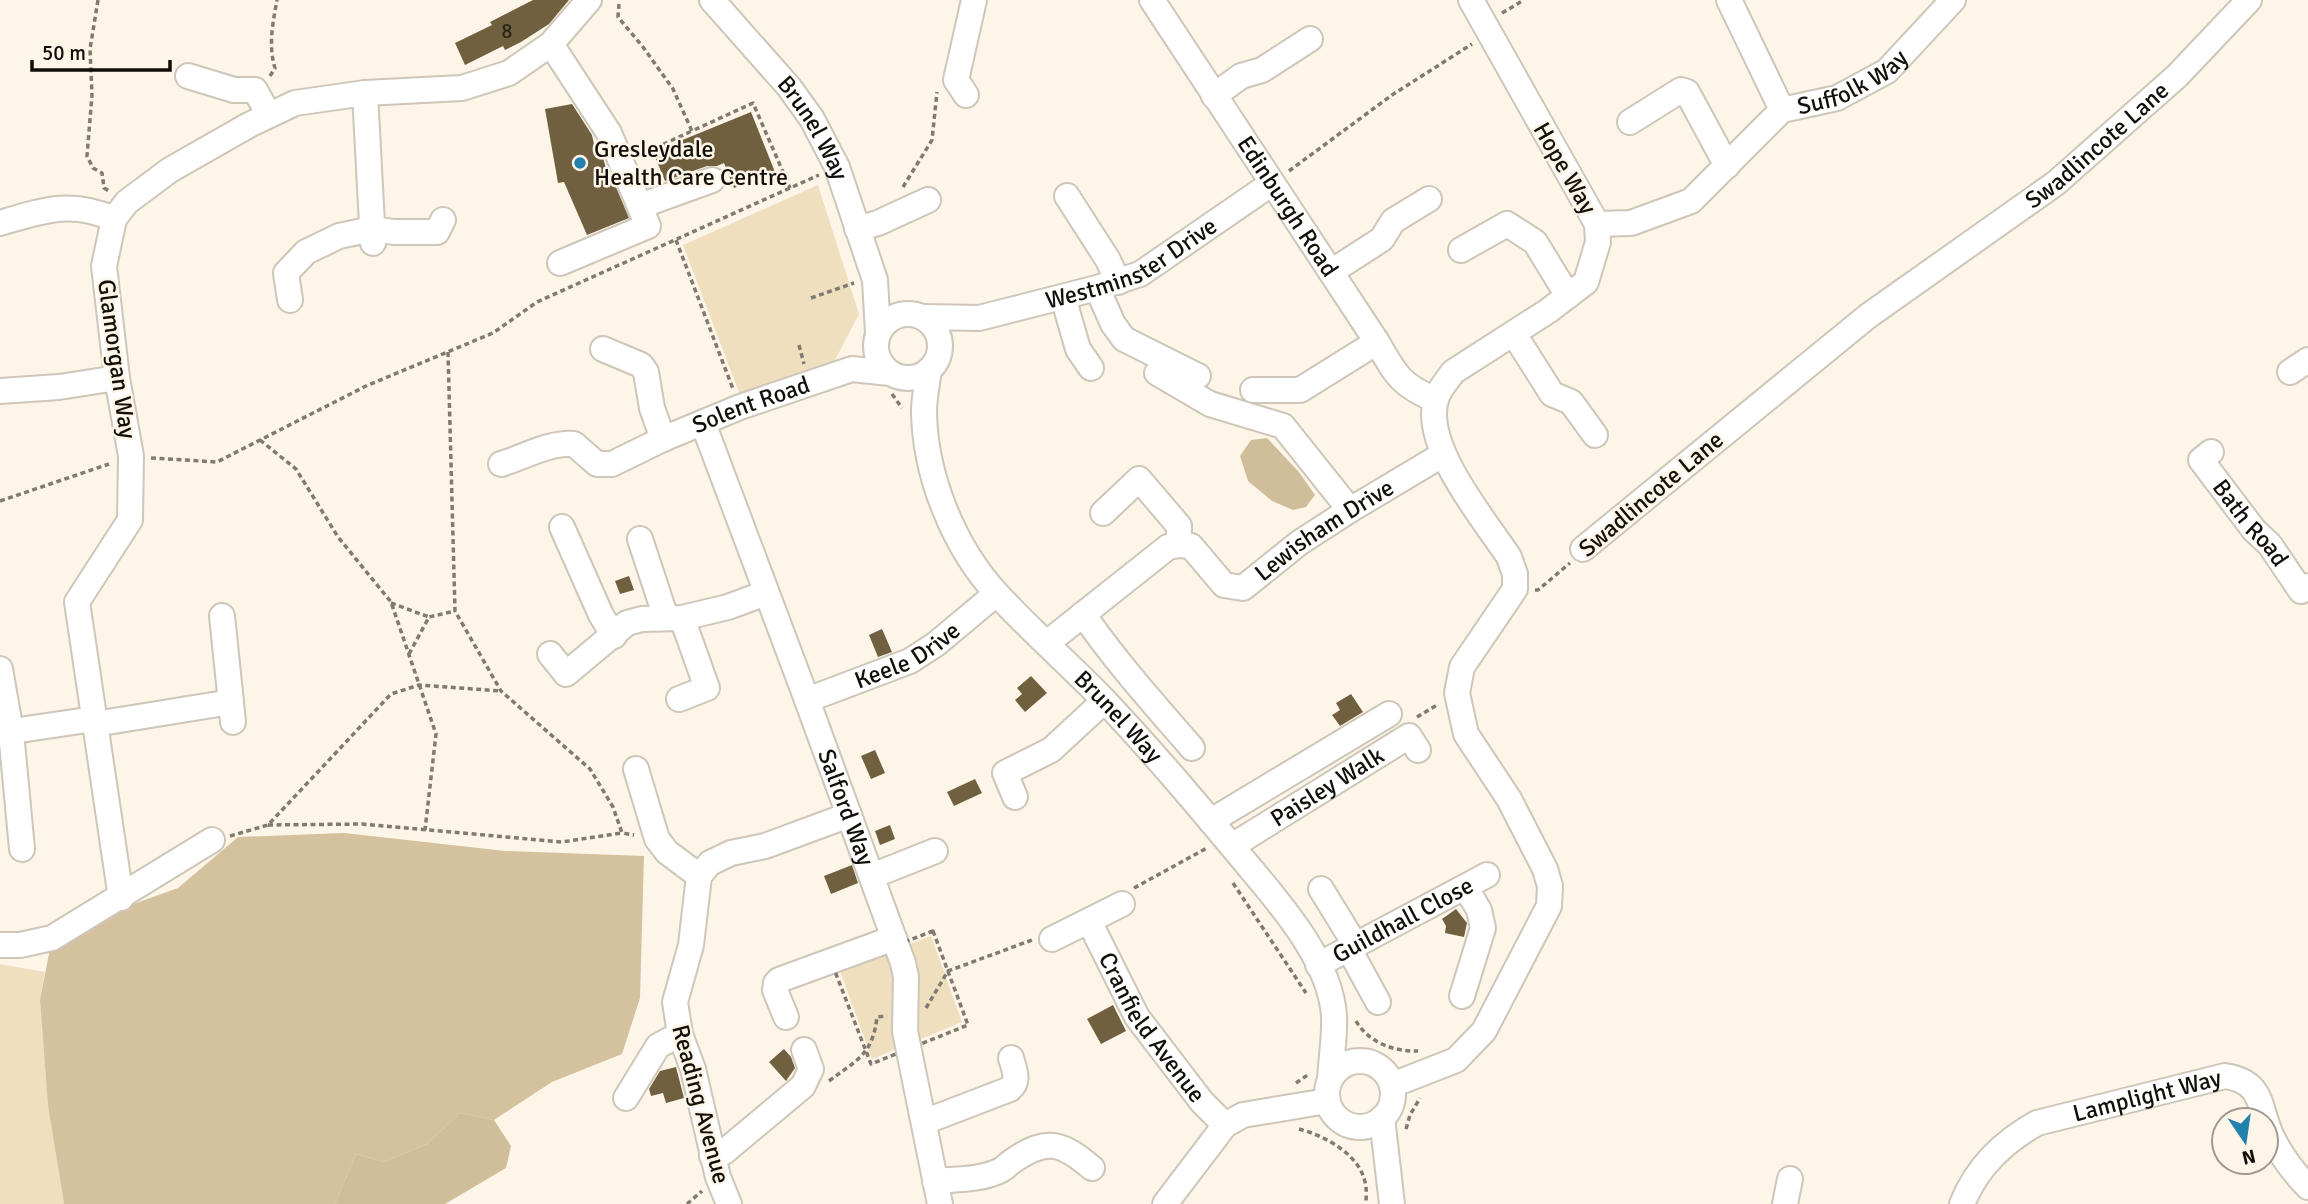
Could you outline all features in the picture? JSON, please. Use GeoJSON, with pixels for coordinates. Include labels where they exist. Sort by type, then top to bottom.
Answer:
{"type":"FeatureCollection","features":[{"type":"Feature","properties":{"kind":"street"},"geometry":{"type":"LineString","coordinates":[[0,223],[38,212],[78,208],[121,211],[170,170],[295,103],[365,93],[462,88],[509,73],[551,44],[589,0]]}},
{"type":"Feature","properties":{"kind":"street","name":"Brunel Way"},"geometry":{"type":"LineString","coordinates":[[712,0],[789,87],[812,119],[826,176],[857,229],[862,286],[876,337]]}},
{"type":"Feature","properties":{"kind":"street"},"geometry":{"type":"LineString","coordinates":[[966,95],[956,80],[974,0]]}},
{"type":"Feature","properties":{"kind":"street","name":"Edinburgh Road"},"geometry":{"type":"LineString","coordinates":[[1152,0],[1398,378],[1414,391],[1436,400]]}},
{"type":"Feature","properties":{"kind":"street","name":"Hope Way"},"geometry":{"type":"LineString","coordinates":[[1436,400],[1443,384],[1453,372],[1514,334],[1586,282],[1598,242],[1597,224],[1471,0]]}},
{"type":"Feature","properties":{"kind":"street"},"geometry":{"type":"LineString","coordinates":[[1728,0],[1782,110]]}},
{"type":"Feature","properties":{"kind":"street","name":"Suffolk Way"},"geometry":{"type":"LineString","coordinates":[[1597,224],[1630,223],[1691,201],[1782,110],[1837,98],[1886,71],[1954,0]]}},
{"type":"Feature","properties":{"kind":"street","name":"Swadlincote Lane"},"geometry":{"type":"LineString","coordinates":[[1583,549],[1868,316],[2056,183],[2131,120],[2249,0]]}},
{"type":"Feature","properties":{"kind":"street"},"geometry":{"type":"LineString","coordinates":[[1214,96],[1241,76],[1262,69],[1310,39]]}},
{"type":"Feature","properties":{"kind":"street"},"geometry":{"type":"LineString","coordinates":[[551,44],[609,133],[648,226],[560,263]]}},
{"type":"Feature","properties":{"kind":"street"},"geometry":{"type":"LineString","coordinates":[[188,76],[234,90],[261,85],[269,115]]}},
{"type":"Feature","properties":{"kind":"street"},"geometry":{"type":"LineString","coordinates":[[1630,122],[1681,90],[1686,92],[1727,166]]}},
{"type":"Feature","properties":{"kind":"street"},"geometry":{"type":"LineString","coordinates":[[365,93],[373,236]]}},
{"type":"Feature","properties":{"kind":"street"},"geometry":{"type":"LineString","coordinates":[[640,206],[712,180]]}},
{"type":"Feature","properties":{"kind":"street","name":"Westminster Drive"},"geometry":{"type":"LineString","coordinates":[[918,315],[979,318],[1140,274],[1271,184]]}},
{"type":"Feature","properties":{"kind":"street"},"geometry":{"type":"LineString","coordinates":[[1067,195],[1108,260],[1107,285],[1112,324],[1124,339],[1198,376]]}},
{"type":"Feature","properties":{"kind":"street"},"geometry":{"type":"LineString","coordinates":[[1331,272],[1382,239],[1393,221],[1429,199]]}},
{"type":"Feature","properties":{"kind":"street"},"geometry":{"type":"LineString","coordinates":[[857,229],[928,200]]}},
{"type":"Feature","properties":{"kind":"street","name":"Glamorgan Way"},"geometry":{"type":"LineString","coordinates":[[121,211],[104,266],[117,378],[131,456],[130,520],[78,602],[121,898]]}},
{"type":"Feature","properties":{"kind":"street"},"geometry":{"type":"LineString","coordinates":[[290,300],[286,273],[306,252],[339,236],[437,232],[443,220]]}},
{"type":"Feature","properties":{"kind":"street"},"geometry":{"type":"LineString","coordinates":[[1461,250],[1507,224],[1535,242],[1568,296]]}},
{"type":"Feature","properties":{"kind":"street","name":"Brunel Way"},"geometry":{"type":"LineString","coordinates":[[862,286],[918,315]]}},
{"type":"Feature","properties":{"kind":"street"},"geometry":{"type":"LineString","coordinates":[[1063,296],[1078,349],[1091,368]]}},
{"type":"Feature","properties":{"kind":"street"},"geometry":{"type":"LineString","coordinates":[[852,369],[876,337],[892,317],[918,315],[931,324],[937,333],[939,348],[935,362],[919,376],[894,374],[878,358],[876,337]]}},
{"type":"Feature","properties":{"kind":"street","name":"Westminster Drive"},"geometry":{"type":"LineString","coordinates":[[939,348],[979,318]]}},
{"type":"Feature","properties":{"kind":"street"},"geometry":{"type":"LineString","coordinates":[[1514,334],[1552,394],[1571,402],[1595,435]]}},
{"type":"Feature","properties":{"kind":"street"},"geometry":{"type":"LineString","coordinates":[[1253,390],[1300,390],[1377,342]]}},
{"type":"Feature","properties":{"kind":"street"},"geometry":{"type":"LineString","coordinates":[[603,349],[641,365],[646,372],[657,442]]}},
{"type":"Feature","properties":{"kind":"street","name":"Solent Road"},"geometry":{"type":"LineString","coordinates":[[501,464],[569,443],[574,444],[597,464],[612,464],[740,407],[852,369],[894,374]]}},
{"type":"Feature","properties":{"kind":"street","name":"Brunel Way"},"geometry":{"type":"LineString","coordinates":[[929,370],[924,411],[930,462],[946,513],[968,555],[996,594],[1104,701],[1210,821],[1220,846],[1291,916],[1318,965],[1334,1016],[1329,1090]]}},
{"type":"Feature","properties":{"kind":"street"},"geometry":{"type":"LineString","coordinates":[[1157,373],[1210,404],[1283,426],[1350,510]]}},
{"type":"Feature","properties":{"kind":"street","name":"Brunel Way"},"geometry":{"type":"LineString","coordinates":[[894,374],[924,411]]}},
{"type":"Feature","properties":{"kind":"street"},"geometry":{"type":"LineString","coordinates":[[0,391],[59,387],[117,378]]}},
{"type":"Feature","properties":{"kind":"street"},"geometry":{"type":"LineString","coordinates":[[1392,1085],[1456,1060],[1484,1031],[1549,906],[1550,886],[1545,869],[1509,799],[1466,734],[1457,693],[1462,667],[1515,589],[1515,574],[1509,557],[1442,455],[1434,425],[1436,400]]}},
{"type":"Feature","properties":{"kind":"street","name":"Salford Way"},"geometry":{"type":"LineString","coordinates":[[702,423],[896,942],[906,977],[904,1014],[909,1048],[938,1193]]}},
{"type":"Feature","properties":{"kind":"street","name":"Bath Road"},"geometry":{"type":"LineString","coordinates":[[2211,452],[2201,460],[2253,530],[2270,545],[2301,591],[2308,586]]}},
{"type":"Feature","properties":{"kind":"street","name":"Lewisham Drive"},"geometry":{"type":"LineString","coordinates":[[1180,545],[1191,546],[1224,585],[1243,588],[1300,543],[1442,455]]}},
{"type":"Feature","properties":{"kind":"street"},"geometry":{"type":"LineString","coordinates":[[1047,643],[1168,547],[1180,545],[1179,526],[1139,479],[1103,513]]}},
{"type":"Feature","properties":{"kind":"street"},"geometry":{"type":"LineString","coordinates":[[562,527],[601,615],[614,636]]}},
{"type":"Feature","properties":{"kind":"street"},"geometry":{"type":"LineString","coordinates":[[640,539],[707,688],[679,699]]}},
{"type":"Feature","properties":{"kind":"street"},"geometry":{"type":"LineString","coordinates":[[550,654],[566,674],[627,623],[642,619],[674,618],[728,607],[766,593]]}},
{"type":"Feature","properties":{"kind":"street","name":"Keele Drive"},"geometry":{"type":"LineString","coordinates":[[807,700],[910,662],[996,594]]}},
{"type":"Feature","properties":{"kind":"street"},"geometry":{"type":"LineString","coordinates":[[1083,614],[1144,693],[1192,748]]}},
{"type":"Feature","properties":{"kind":"street"},"geometry":{"type":"LineString","coordinates":[[5,732],[94,721],[232,712],[222,616]]}},
{"type":"Feature","properties":{"kind":"street"},"geometry":{"type":"LineString","coordinates":[[0,669],[5,732],[22,849]]}},
{"type":"Feature","properties":{"kind":"street"},"geometry":{"type":"LineString","coordinates":[[1015,797],[1005,773],[1051,750],[1104,701]]}},
{"type":"Feature","properties":{"kind":"street"},"geometry":{"type":"LineString","coordinates":[[1210,821],[1389,714]]}},
{"type":"Feature","properties":{"kind":"street","name":"Paisley Walk"},"geometry":{"type":"LineString","coordinates":[[1220,846],[1409,736],[1418,750]]}},
{"type":"Feature","properties":{"kind":"street"},"geometry":{"type":"LineString","coordinates":[[636,769],[657,839],[667,852],[698,876],[710,863],[731,853],[765,846],[849,815]]}},
{"type":"Feature","properties":{"kind":"street"},"geometry":{"type":"LineString","coordinates":[[0,945],[20,945],[52,938],[212,841]]}},
{"type":"Feature","properties":{"kind":"street"},"geometry":{"type":"LineString","coordinates":[[872,876],[935,851]]}},
{"type":"Feature","properties":{"kind":"street","name":"Reading Avenue"},"geometry":{"type":"LineString","coordinates":[[698,876],[691,945],[675,1002],[680,1034],[693,1069],[712,1156],[729,1204]]}},
{"type":"Feature","properties":{"kind":"street","name":"Guildhall Close"},"geometry":{"type":"LineString","coordinates":[[1318,965],[1477,881],[1483,928],[1462,996]]}},
{"type":"Feature","properties":{"kind":"street"},"geometry":{"type":"LineString","coordinates":[[1321,889],[1378,1002]]}},
{"type":"Feature","properties":{"kind":"street","name":"Cranfield Avenue"},"geometry":{"type":"LineString","coordinates":[[1052,939],[1122,904]]}},
{"type":"Feature","properties":{"kind":"street","name":"Cranfield Avenue"},"geometry":{"type":"LineString","coordinates":[[1089,921],[1137,1017],[1202,1102],[1225,1125]]}},
{"type":"Feature","properties":{"kind":"street"},"geometry":{"type":"LineString","coordinates":[[786,1017],[775,990],[779,980],[896,942]]}},
{"type":"Feature","properties":{"kind":"street","name":"Brunel Way"},"geometry":{"type":"LineString","coordinates":[[1334,1016],[1367,1061]]}},
{"type":"Feature","properties":{"kind":"street"},"geometry":{"type":"LineString","coordinates":[[626,1098],[659,1046],[680,1034]]}},
{"type":"Feature","properties":{"kind":"street"},"geometry":{"type":"LineString","coordinates":[[712,1156],[724,1152],[803,1086],[811,1069],[804,1050]]}},
{"type":"Feature","properties":{"kind":"street"},"geometry":{"type":"LineString","coordinates":[[924,1122],[1010,1089],[1016,1080],[1011,1058]]}},
{"type":"Feature","properties":{"kind":"street"},"geometry":{"type":"LineString","coordinates":[[1354,1061],[1367,1061],[1384,1070],[1392,1085],[1393,1099],[1382,1118],[1384,1187],[1348,1125],[1333,1113],[1329,1090],[1343,1065],[1354,1061]]}},
{"type":"Feature","properties":{"kind":"street","name":"Lamplight Way"},"geometry":{"type":"LineString","coordinates":[[1962,1204],[1981,1168],[2009,1141],[2036,1123],[2225,1076],[2242,1080],[2259,1096],[2270,1133],[2282,1156],[2291,1170],[2308,1187]]}},
{"type":"Feature","properties":{"kind":"street"},"geometry":{"type":"LineString","coordinates":[[1165,1204],[1225,1125],[1242,1115],[1329,1090]]}},
{"type":"Feature","properties":{"kind":"street"},"geometry":{"type":"LineString","coordinates":[[1348,1125],[1365,1126],[1382,1118]]}},
{"type":"Feature","properties":{"kind":"street"},"geometry":{"type":"LineString","coordinates":[[938,1193],[994,1172],[1036,1147],[1054,1146],[1070,1150],[1092,1168]]}},
{"type":"Feature","properties":{"kind":"street"},"geometry":{"type":"LineString","coordinates":[[1785,1204],[1790,1180]]}},
{"type":"Feature","properties":{"kind":"path"},"geometry":{"type":"LineString","coordinates":[[98,0],[90,49],[92,95],[87,156],[93,168],[103,173],[104,188],[121,211]]}},
{"type":"Feature","properties":{"kind":"path"},"geometry":{"type":"LineString","coordinates":[[261,85],[275,68],[271,57],[276,0]]}},
{"type":"Feature","properties":{"kind":"path"},"geometry":{"type":"LineString","coordinates":[[619,1],[618,17],[673,89],[692,131]]}},
{"type":"Feature","properties":{"kind":"path"},"geometry":{"type":"LineString","coordinates":[[1271,184],[1392,95],[1489,33]]}},
{"type":"Feature","properties":{"kind":"path"},"geometry":{"type":"LineString","coordinates":[[895,193],[906,185],[932,140],[938,82]]}},
{"type":"Feature","properties":{"kind":"path"},"geometry":{"type":"LineString","coordinates":[[639,155],[753,103],[790,188]]}},
{"type":"Feature","properties":{"kind":"path"},"geometry":{"type":"LineString","coordinates":[[0,500],[131,456],[217,462],[366,386],[493,333],[537,302],[790,188],[826,176]]}},
{"type":"Feature","properties":{"kind":"path"},"geometry":{"type":"LineString","coordinates":[[676,240],[740,407]]}},
{"type":"Feature","properties":{"kind":"path"},"geometry":{"type":"LineString","coordinates":[[811,298],[862,286]]}},
{"type":"Feature","properties":{"kind":"path"},"geometry":{"type":"LineString","coordinates":[[448,352],[455,611],[501,691],[590,769],[613,807],[622,833]]}},
{"type":"Feature","properties":{"kind":"path"},"geometry":{"type":"LineString","coordinates":[[260,440],[296,469],[338,537],[391,603],[436,734],[425,830]]}},
{"type":"Feature","properties":{"kind":"path","name":"Swadlincote Lane"},"geometry":{"type":"LineString","coordinates":[[1515,589],[1538,590],[1583,549]]}},
{"type":"Feature","properties":{"kind":"path"},"geometry":{"type":"LineString","coordinates":[[391,603],[429,617],[455,611]]}},
{"type":"Feature","properties":{"kind":"path"},"geometry":{"type":"LineString","coordinates":[[409,654],[429,617]]}},
{"type":"Feature","properties":{"kind":"path"},"geometry":{"type":"LineString","coordinates":[[268,825],[391,694],[419,685],[501,691]]}},
{"type":"Feature","properties":{"kind":"path"},"geometry":{"type":"LineString","coordinates":[[212,841],[268,825],[362,824],[562,842],[622,833],[657,839]]}},
{"type":"Feature","properties":{"kind":"path"},"geometry":{"type":"LineString","coordinates":[[1122,904],[1129,891],[1220,846]]}},
{"type":"Feature","properties":{"kind":"path"},"geometry":{"type":"LineString","coordinates":[[933,931],[948,971],[968,1025],[871,1064],[834,969],[896,942],[933,931]]}},
{"type":"Feature","properties":{"kind":"path"},"geometry":{"type":"LineString","coordinates":[[865,1054],[875,1035],[877,1017],[924,1013],[948,971],[1033,939],[1052,939]]}},
{"type":"Feature","properties":{"kind":"path"},"geometry":{"type":"LineString","coordinates":[[1334,1016],[1350,1010],[1360,1028],[1386,1048],[1415,1052],[1427,1049]]}},
{"type":"Feature","properties":{"kind":"path"},"geometry":{"type":"LineString","coordinates":[[1404,1138],[1410,1115],[1425,1089]]}},
{"type":"Feature","properties":{"kind":"path"},"geometry":{"type":"LineString","coordinates":[[1296,1127],[1316,1134],[1351,1156],[1365,1181],[1384,1187],[1366,1204]]}},
{"type":"Feature","properties":{"kind":"shaded area"},"geometry":{"type":"Polygon","coordinates":[[[818,185],[859,314],[835,360],[740,395],[683,245],[818,185]]]}},
{"type":"Feature","properties":{"kind":"shaded area"},"geometry":{"type":"Polygon","coordinates":[[[1267,438],[1299,472],[1315,495],[1306,507],[1293,510],[1272,501],[1248,481],[1240,456],[1251,440],[1267,438]]]}},
{"type":"Feature","properties":{"kind":"shaded area"},"geometry":{"type":"Polygon","coordinates":[[[344,833],[505,851],[644,856],[640,998],[622,1054],[552,1082],[494,1120],[460,1113],[427,1144],[384,1162],[356,1154],[335,1204],[64,1204],[48,1106],[40,1000],[53,933],[178,888],[238,837],[344,833]]]}},
{"type":"Feature","properties":{"kind":"shaded area"},"geometry":{"type":"Polygon","coordinates":[[[931,936],[962,1022],[872,1059],[840,971],[931,936]]]}},
{"type":"Feature","properties":{"kind":"shaded area"},"geometry":{"type":"Polygon","coordinates":[[[0,964],[45,972],[40,1000],[48,1106],[64,1204],[0,1204],[0,964]]]}},
{"type":"Feature","properties":{"kind":"shaded area"},"geometry":{"type":"Polygon","coordinates":[[[460,1113],[494,1120],[511,1146],[506,1168],[445,1204],[335,1204],[356,1154],[384,1162],[427,1144],[460,1113]]]}},
{"type":"Feature","properties":{"kind":"building"},"geometry":{"type":"Polygon","coordinates":[[[533,0],[569,0],[549,24],[521,42],[505,50],[503,46],[465,65],[455,43],[533,0]]]}},
{"type":"Feature","properties":{"kind":"building","name":"Gresleydale Health Care Centre"},"geometry":{"type":"Polygon","coordinates":[[[572,104],[592,135],[596,153],[601,152],[608,174],[610,173],[629,218],[587,235],[564,182],[558,183],[545,109],[572,104]]]}},
{"type":"Feature","properties":{"kind":"building"},"geometry":{"type":"Polygon","coordinates":[[[751,112],[775,172],[734,188],[724,163],[665,181],[653,152],[751,112]]]}},
{"type":"Feature","properties":{"kind":"building"},"geometry":{"type":"Polygon","coordinates":[[[629,576],[634,590],[620,594],[615,581],[629,576]]]}},
{"type":"Feature","properties":{"kind":"building"},"geometry":{"type":"Polygon","coordinates":[[[882,629],[892,652],[878,657],[869,635],[882,629]]]}},
{"type":"Feature","properties":{"kind":"building"},"geometry":{"type":"Polygon","coordinates":[[[1031,676],[1047,693],[1025,712],[1015,700],[1022,694],[1017,688],[1031,676]]]}},
{"type":"Feature","properties":{"kind":"building"},"geometry":{"type":"Polygon","coordinates":[[[1351,694],[1363,712],[1340,726],[1332,715],[1340,710],[1336,703],[1351,694]]]}},
{"type":"Feature","properties":{"kind":"building"},"geometry":{"type":"Polygon","coordinates":[[[875,750],[885,773],[871,779],[861,756],[875,750]]]}},
{"type":"Feature","properties":{"kind":"building"},"geometry":{"type":"Polygon","coordinates":[[[975,779],[982,793],[954,806],[947,792],[975,779]]]}},
{"type":"Feature","properties":{"kind":"building"},"geometry":{"type":"Polygon","coordinates":[[[890,825],[895,839],[880,845],[875,831],[890,825]]]}},
{"type":"Feature","properties":{"kind":"building"},"geometry":{"type":"Polygon","coordinates":[[[852,865],[858,883],[831,894],[824,876],[852,865]]]}},
{"type":"Feature","properties":{"kind":"building"},"geometry":{"type":"Polygon","coordinates":[[[1456,909],[1467,923],[1464,937],[1445,933],[1446,926],[1442,919],[1456,909]]]}},
{"type":"Feature","properties":{"kind":"building"},"geometry":{"type":"Polygon","coordinates":[[[1113,1005],[1126,1031],[1101,1044],[1087,1019],[1113,1005]]]}},
{"type":"Feature","properties":{"kind":"building"},"geometry":{"type":"Polygon","coordinates":[[[784,1049],[795,1068],[786,1081],[769,1062],[784,1049]]]}},
{"type":"Feature","properties":{"kind":"building"},"geometry":{"type":"Polygon","coordinates":[[[676,1067],[684,1098],[666,1103],[663,1093],[651,1096],[649,1089],[660,1071],[676,1067]]]}},
{"type":"Feature","properties":{"kind":"place","name":"Gresleydale Health Care Centre"},"geometry":{"type":"Point","coordinates":[580,163]}}]}
